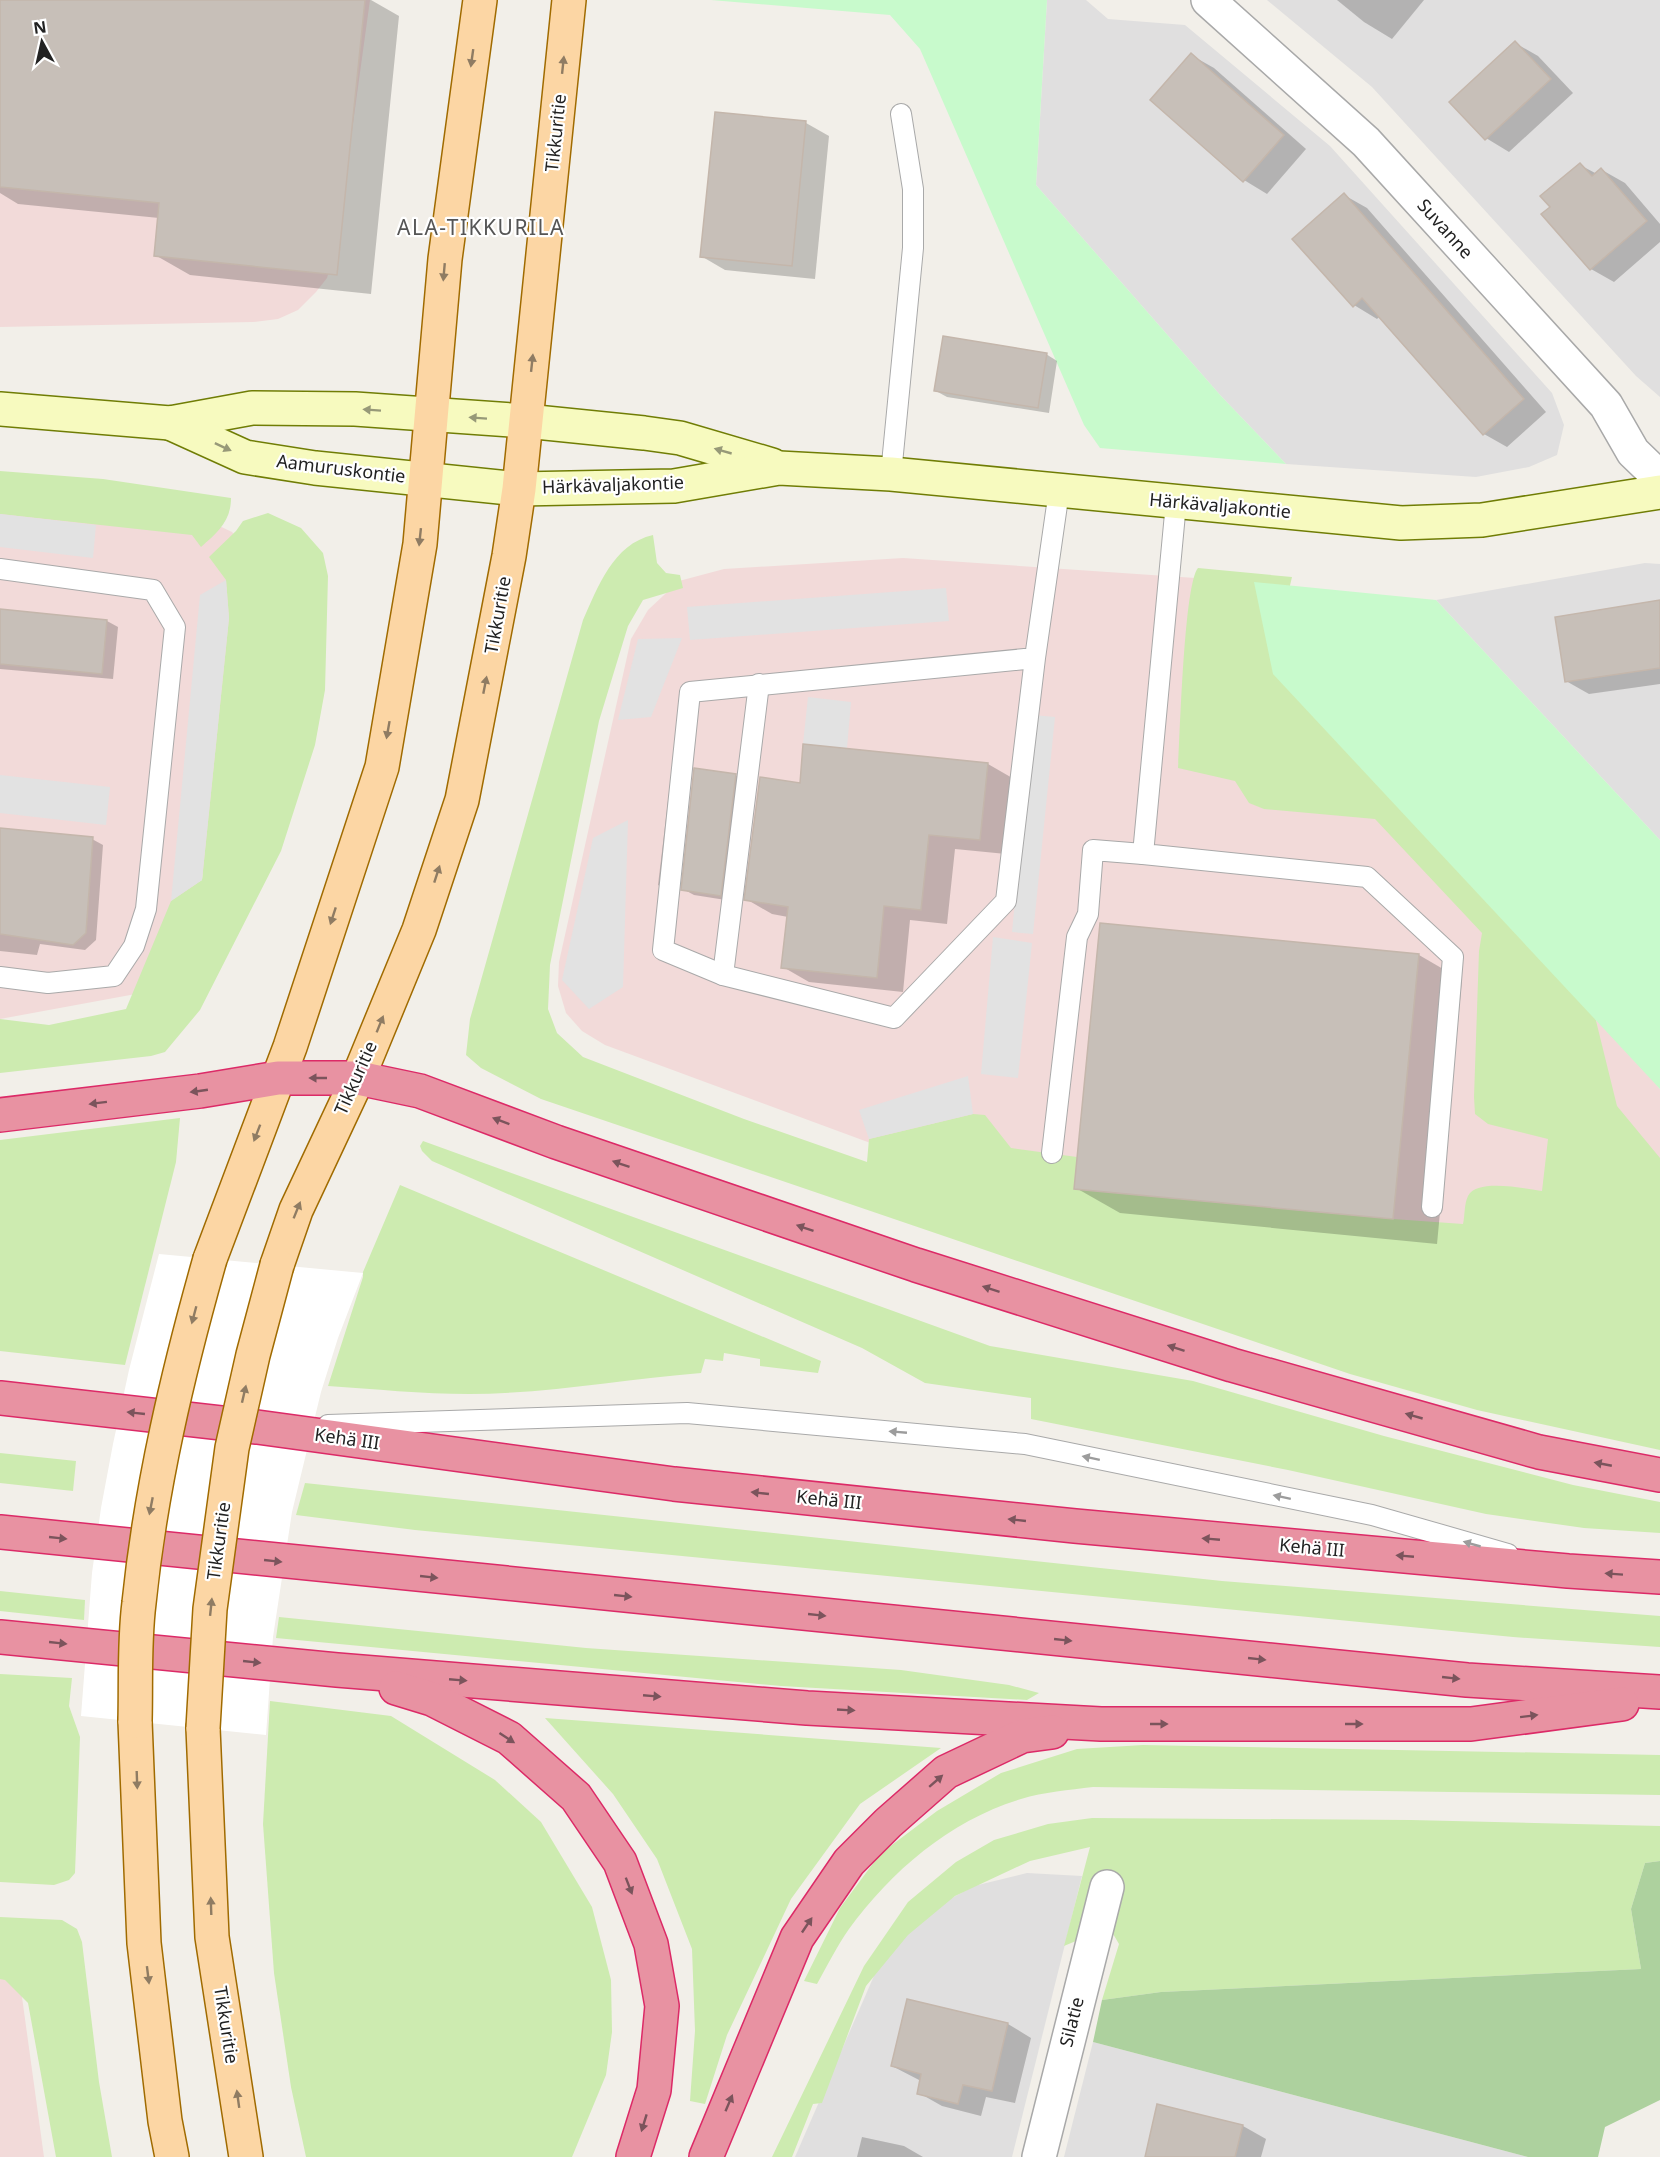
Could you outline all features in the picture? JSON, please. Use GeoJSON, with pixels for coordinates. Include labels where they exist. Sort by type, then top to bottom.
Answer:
{"type":"FeatureCollection","features":[{"type":"Feature","properties":{"kind":"highway"},"geometry":{"type":"LineString","coordinates":[[0,1115],[200,1091],[278,1078],[358,1078],[420,1091],[556,1142],[916,1265],[1232,1365],[1539,1452],[1660,1475]]}},
{"type":"Feature","properties":{"kind":"highway","name":"Kehä III"},"geometry":{"type":"LineString","coordinates":[[0,1398],[257,1427],[686,1486],[1075,1526],[1568,1571],[1660,1577]]}},
{"type":"Feature","properties":{"kind":"highway"},"geometry":{"type":"LineString","coordinates":[[0,1532],[1443,1677],[1660,1692]]}},
{"type":"Feature","properties":{"kind":"highway"},"geometry":{"type":"LineString","coordinates":[[0,1637],[337,1670],[807,1708],[1101,1724],[1471,1724],[1660,1699]]}},
{"type":"Feature","properties":{"kind":"highway"},"geometry":{"type":"LineString","coordinates":[[337,1670],[432,1699],[509,1738],[576,1797],[620,1862],[651,1944],[662,2006],[654,2090],[633,2157]]}},
{"type":"Feature","properties":{"kind":"highway"},"geometry":{"type":"LineString","coordinates":[[706,2157],[797,1938],[849,1862],[888,1822],[946,1772],[1022,1736],[1101,1724]]}},
{"type":"Feature","properties":{"kind":"main road"},"geometry":{"type":"LineString","coordinates":[[172,2157],[165,2121],[144,1942],[135,1722],[138,1606],[148,1522],[177,1381],[210,1259],[278,1078],[382,767],[420,544],[445,259],[480,0]]}},
{"type":"Feature","properties":{"kind":"main road","name":"Tikkuritie"},"geometry":{"type":"LineString","coordinates":[[246,2157],[212,1937],[203,1728],[210,1609],[232,1448],[277,1265],[296,1210],[358,1078],[419,930],[462,800],[507,567],[519,489],[569,0]]}},
{"type":"Feature","properties":{"kind":"street","name":"Suvanne"},"geometry":{"type":"LineString","coordinates":[[1208,0],[1366,142],[1606,405],[1633,452],[1660,478]]}},
{"type":"Feature","properties":{"kind":"street","name":"Aamuruskontie"},"geometry":{"type":"LineString","coordinates":[[0,409],[170,423],[252,408],[355,409],[526,421]]}},
{"type":"Feature","properties":{"kind":"street","name":"Härkävaljakontie"},"geometry":{"type":"LineString","coordinates":[[526,421],[680,438],[779,468]]}},
{"type":"Feature","properties":{"kind":"street","name":"Aamuruskontie"},"geometry":{"type":"LineString","coordinates":[[170,423],[245,457],[315,468],[519,489]]}},
{"type":"Feature","properties":{"kind":"street","name":"Härkävaljakontie"},"geometry":{"type":"LineString","coordinates":[[519,489],[674,486],[779,468],[891,474],[1401,523],[1482,520],[1660,492]]}},
{"type":"Feature","properties":{"kind":"street","name":"Silatie"},"geometry":{"type":"LineString","coordinates":[[1039,2157],[1107,1887]]}},
{"type":"Feature","properties":{"kind":"lane"},"geometry":{"type":"LineString","coordinates":[[891,474],[913,248],[914,189],[901,114]]}},
{"type":"Feature","properties":{"kind":"lane"},"geometry":{"type":"LineString","coordinates":[[1035,658],[690,692],[663,950],[723,975],[894,1018],[1006,900],[1035,658],[1059,491]]}},
{"type":"Feature","properties":{"kind":"lane"},"geometry":{"type":"LineString","coordinates":[[1143,855],[1176,503]]}},
{"type":"Feature","properties":{"kind":"lane"},"geometry":{"type":"LineString","coordinates":[[0,570],[153,590],[175,627],[147,909],[134,946],[114,976],[48,983],[0,978]]}},
{"type":"Feature","properties":{"kind":"lane"},"geometry":{"type":"LineString","coordinates":[[723,975],[759,684]]}},
{"type":"Feature","properties":{"kind":"lane"},"geometry":{"type":"LineString","coordinates":[[1052,1153],[1077,937],[1088,914],[1093,850],[1367,877],[1453,957],[1432,1207]]}},
{"type":"Feature","properties":{"kind":"lane"},"geometry":{"type":"LineString","coordinates":[[257,1427],[687,1413],[1025,1444],[1372,1515],[1568,1571]]}},
{"type":"Feature","properties":{"kind":"shaded area"},"geometry":{"type":"Polygon","coordinates":[[[0,0],[370,0],[336,247],[327,278],[316,292],[298,310],[278,319],[253,322],[0,327],[0,0]]]}},
{"type":"Feature","properties":{"kind":"shaded area"},"geometry":{"type":"Polygon","coordinates":[[[1047,0],[1086,0],[1108,19],[1185,25],[1330,146],[1552,393],[1564,425],[1557,455],[1529,467],[1476,477],[1286,464],[1221,396],[1036,185],[1047,0]]]}},
{"type":"Feature","properties":{"kind":"shaded area"},"geometry":{"type":"Polygon","coordinates":[[[1267,0],[1660,0],[1660,397],[1636,376],[1372,87],[1267,0]]]}},
{"type":"Feature","properties":{"kind":"shaded area"},"geometry":{"type":"Polygon","coordinates":[[[0,490],[211,522],[232,532],[249,550],[246,774],[152,991],[0,1019],[0,490]]]}},
{"type":"Feature","properties":{"kind":"shaded area"},"geometry":{"type":"Polygon","coordinates":[[[0,514],[96,525],[93,558],[0,547],[0,514]]]}},
{"type":"Feature","properties":{"kind":"shaded area"},"geometry":{"type":"Polygon","coordinates":[[[903,558],[1254,582],[1660,1089],[1660,1315],[1006,1193],[605,1045],[582,1031],[566,1013],[558,986],[559,962],[631,639],[648,610],[679,581],[724,569],[903,558]]]}},
{"type":"Feature","properties":{"kind":"shaded area"},"geometry":{"type":"Polygon","coordinates":[[[1645,563],[1660,564],[1660,840],[1436,600],[1645,563]]]}},
{"type":"Feature","properties":{"kind":"shaded area"},"geometry":{"type":"Polygon","coordinates":[[[226,580],[229,618],[202,880],[171,901],[200,595],[226,580]]]}},
{"type":"Feature","properties":{"kind":"shaded area"},"geometry":{"type":"Polygon","coordinates":[[[946,588],[949,621],[690,640],[687,607],[946,588]]]}},
{"type":"Feature","properties":{"kind":"shaded area"},"geometry":{"type":"Polygon","coordinates":[[[682,638],[651,717],[618,720],[638,639],[682,638]]]}},
{"type":"Feature","properties":{"kind":"shaded area"},"geometry":{"type":"Polygon","coordinates":[[[808,697],[851,702],[847,748],[803,744],[808,697]]]}},
{"type":"Feature","properties":{"kind":"shaded area"},"geometry":{"type":"Polygon","coordinates":[[[1033,715],[1055,717],[1033,934],[1012,932],[1033,715]]]}},
{"type":"Feature","properties":{"kind":"shaded area"},"geometry":{"type":"Polygon","coordinates":[[[0,775],[110,787],[106,825],[0,813],[0,775]]]}},
{"type":"Feature","properties":{"kind":"shaded area"},"geometry":{"type":"Polygon","coordinates":[[[628,820],[623,987],[589,1009],[562,980],[593,838],[628,820]]]}},
{"type":"Feature","properties":{"kind":"shaded area"},"geometry":{"type":"Polygon","coordinates":[[[993,937],[1032,943],[1018,1078],[981,1074],[993,937]]]}},
{"type":"Feature","properties":{"kind":"shaded area"},"geometry":{"type":"Polygon","coordinates":[[[968,1076],[973,1114],[869,1139],[859,1110],[968,1076]]]}},
{"type":"Feature","properties":{"kind":"shaded area"},"geometry":{"type":"Polygon","coordinates":[[[1027,1873],[1082,1876],[1012,2157],[795,2157],[877,1969],[895,1944],[939,1905],[974,1886],[1027,1873]]]}},
{"type":"Feature","properties":{"kind":"shaded area"},"geometry":{"type":"Polygon","coordinates":[[[0,1967],[18,1968],[44,2157],[0,2157],[0,1967]]]}},
{"type":"Feature","properties":{"kind":"shaded area"},"geometry":{"type":"Polygon","coordinates":[[[1093,2042],[1528,2157],[1064,2157],[1093,2042]]]}},
{"type":"Feature","properties":{"kind":"green space"},"geometry":{"type":"Polygon","coordinates":[[[711,0],[1047,0],[1036,185],[1221,396],[1286,464],[1100,448],[1084,425],[920,49],[890,15],[711,0]]]}},
{"type":"Feature","properties":{"kind":"green space"},"geometry":{"type":"Polygon","coordinates":[[[0,471],[103,479],[231,498],[229,513],[222,526],[201,547],[192,535],[0,514],[0,471]]]}},
{"type":"Feature","properties":{"kind":"green space"},"geometry":{"type":"Polygon","coordinates":[[[268,513],[301,528],[323,553],[328,576],[325,690],[315,745],[281,851],[200,1010],[165,1052],[151,1056],[0,1073],[0,1019],[49,1025],[126,1009],[171,901],[202,880],[229,618],[226,580],[209,557],[243,521],[268,513]]]}},
{"type":"Feature","properties":{"kind":"green space"},"geometry":{"type":"Polygon","coordinates":[[[653,535],[657,563],[666,573],[680,575],[683,588],[643,600],[628,626],[599,721],[550,965],[548,1009],[557,1033],[583,1057],[744,1119],[867,1162],[869,1139],[973,1114],[985,1115],[1011,1148],[1077,1157],[1075,1189],[1463,1224],[1468,1196],[1481,1187],[1502,1186],[1542,1191],[1548,1139],[1488,1124],[1475,1114],[1479,951],[1482,933],[1375,819],[1264,809],[1249,803],[1235,781],[1178,768],[1186,630],[1193,580],[1198,568],[1292,577],[1283,615],[1551,838],[1617,1106],[1660,1158],[1660,1450],[1477,1410],[1350,1374],[541,1099],[481,1068],[466,1055],[470,1019],[583,620],[601,581],[617,557],[627,547],[653,535]]]}},
{"type":"Feature","properties":{"kind":"green space"},"geometry":{"type":"Polygon","coordinates":[[[1254,582],[1436,600],[1660,840],[1660,1089],[1273,674],[1254,582]]]}},
{"type":"Feature","properties":{"kind":"green space"},"geometry":{"type":"Polygon","coordinates":[[[180,1118],[176,1162],[125,1365],[0,1351],[0,1140],[180,1118]]]}},
{"type":"Feature","properties":{"kind":"green space"},"geometry":{"type":"Polygon","coordinates":[[[423,1141],[990,1346],[1193,1381],[1384,1436],[1573,1485],[1660,1502],[1660,1533],[1584,1528],[1486,1514],[1288,1470],[1031,1419],[1031,1398],[925,1383],[862,1348],[432,1161],[422,1151],[420,1146],[423,1141]]]}},
{"type":"Feature","properties":{"kind":"green space"},"geometry":{"type":"Polygon","coordinates":[[[400,1185],[821,1361],[818,1373],[760,1366],[760,1359],[724,1353],[723,1361],[705,1359],[701,1373],[527,1392],[451,1394],[328,1386],[363,1272],[400,1185]]]}},
{"type":"Feature","properties":{"kind":"green space"},"geometry":{"type":"Polygon","coordinates":[[[0,1453],[76,1461],[73,1491],[0,1483],[0,1453]]]}},
{"type":"Feature","properties":{"kind":"green space"},"geometry":{"type":"Polygon","coordinates":[[[305,1483],[1222,1581],[1660,1616],[1660,1647],[1513,1637],[415,1530],[296,1515],[305,1483]]]}},
{"type":"Feature","properties":{"kind":"green space"},"geometry":{"type":"Polygon","coordinates":[[[0,1591],[85,1600],[84,1620],[0,1611],[0,1591]]]}},
{"type":"Feature","properties":{"kind":"green space"},"geometry":{"type":"Polygon","coordinates":[[[279,1617],[586,1648],[901,1670],[1009,1685],[1039,1693],[1027,1700],[781,1686],[276,1638],[279,1617]]]}},
{"type":"Feature","properties":{"kind":"green space"},"geometry":{"type":"Polygon","coordinates":[[[0,1674],[72,1678],[69,1706],[80,1737],[75,1873],[69,1880],[54,1885],[0,1882],[0,1674]]]}},
{"type":"Feature","properties":{"kind":"green space"},"geometry":{"type":"Polygon","coordinates":[[[270,1701],[391,1716],[495,1780],[541,1822],[592,1907],[611,1980],[612,2032],[606,2075],[572,2157],[306,2157],[291,2087],[274,1973],[263,1824],[270,1701]]]}},
{"type":"Feature","properties":{"kind":"green space"},"geometry":{"type":"Polygon","coordinates":[[[545,1718],[941,1748],[860,1804],[791,1899],[727,2035],[705,2104],[690,2101],[695,2031],[692,1949],[657,1859],[613,1794],[545,1718]]]}},
{"type":"Feature","properties":{"kind":"green space"},"geometry":{"type":"Polygon","coordinates":[[[1143,1745],[1660,1755],[1660,1795],[1093,1787],[1039,1795],[995,1808],[947,1834],[925,1850],[904,1867],[866,1907],[832,1956],[817,1984],[804,1981],[840,1908],[880,1854],[937,1811],[1001,1773],[1077,1749],[1143,1745]]]}},
{"type":"Feature","properties":{"kind":"green space"},"geometry":{"type":"Polygon","coordinates":[[[1092,1818],[1411,1820],[1660,1826],[1660,1861],[1645,1863],[1631,1909],[1641,1969],[1161,1992],[1102,2000],[1119,1944],[1109,1927],[1064,1946],[1090,1847],[1030,1861],[955,1896],[908,1935],[866,1986],[822,2103],[813,2104],[792,2157],[772,2157],[864,1966],[908,1902],[956,1862],[994,1840],[1048,1824],[1092,1818]]]}},
{"type":"Feature","properties":{"kind":"green space"},"geometry":{"type":"Polygon","coordinates":[[[1660,1861],[1660,2100],[1605,2127],[1598,2157],[1528,2157],[1093,2042],[1102,2000],[1161,1992],[1641,1969],[1631,1909],[1645,1863],[1660,1861]]]}},
{"type":"Feature","properties":{"kind":"green space"},"geometry":{"type":"Polygon","coordinates":[[[0,1917],[62,1920],[77,1929],[82,1942],[99,2082],[112,2157],[56,2157],[28,2003],[5,1980],[0,1979],[0,1917]]]}},
{"type":"Feature","properties":{"kind":"pier"},"geometry":{"type":"Polygon","coordinates":[[[159,1254],[363,1273],[338,1338],[321,1392],[292,1512],[273,1637],[266,1735],[81,1716],[92,1573],[101,1508],[129,1370],[159,1254]]]}},
{"type":"Feature","properties":{"kind":"building"},"geometry":{"type":"Polygon","coordinates":[[[0,0],[365,0],[337,275],[154,256],[159,203],[0,187],[0,0]]]}},
{"type":"Feature","properties":{"kind":"building"},"geometry":{"type":"Polygon","coordinates":[[[1515,41],[1551,79],[1485,140],[1449,102],[1515,41]]]}},
{"type":"Feature","properties":{"kind":"building"},"geometry":{"type":"Polygon","coordinates":[[[1191,53],[1284,135],[1243,182],[1150,100],[1191,53]]]}},
{"type":"Feature","properties":{"kind":"building"},"geometry":{"type":"Polygon","coordinates":[[[715,112],[806,121],[792,266],[700,257],[715,112]]]}},
{"type":"Feature","properties":{"kind":"building"},"geometry":{"type":"Polygon","coordinates":[[[1580,163],[1592,176],[1601,168],[1647,221],[1590,270],[1541,214],[1550,207],[1540,196],[1580,163]]]}},
{"type":"Feature","properties":{"kind":"building"},"geometry":{"type":"Polygon","coordinates":[[[1344,193],[1524,399],[1483,435],[1362,298],[1353,307],[1292,239],[1344,193]]]}},
{"type":"Feature","properties":{"kind":"building"},"geometry":{"type":"Polygon","coordinates":[[[943,336],[1047,353],[1038,408],[934,391],[943,336]]]}},
{"type":"Feature","properties":{"kind":"building"},"geometry":{"type":"Polygon","coordinates":[[[1660,600],[1660,668],[1565,682],[1555,617],[1660,600]]]}},
{"type":"Feature","properties":{"kind":"building"},"geometry":{"type":"Polygon","coordinates":[[[0,609],[107,620],[102,674],[0,664],[0,609]]]}},
{"type":"Feature","properties":{"kind":"building"},"geometry":{"type":"Polygon","coordinates":[[[803,744],[988,763],[980,840],[929,835],[921,910],[884,906],[877,978],[781,968],[788,907],[744,900],[760,777],[800,783],[803,744]]]}},
{"type":"Feature","properties":{"kind":"building"},"geometry":{"type":"Polygon","coordinates":[[[694,768],[736,774],[721,896],[681,890],[694,768]]]}},
{"type":"Feature","properties":{"kind":"building"},"geometry":{"type":"Polygon","coordinates":[[[0,828],[93,837],[86,933],[73,945],[0,934],[0,828]]]}},
{"type":"Feature","properties":{"kind":"building"},"geometry":{"type":"Polygon","coordinates":[[[1100,923],[1419,954],[1393,1219],[1074,1189],[1100,923]]]}},
{"type":"Feature","properties":{"kind":"building"},"geometry":{"type":"Polygon","coordinates":[[[907,1999],[1008,2023],[992,2091],[963,2085],[958,2104],[917,2094],[921,2074],[891,2066],[907,1999]]]}},
{"type":"Feature","properties":{"kind":"building"},"geometry":{"type":"Polygon","coordinates":[[[1157,2104],[1243,2125],[1235,2157],[1145,2157],[1157,2104]]]}},
{"type":"Feature","properties":{"kind":"district","name":"ALA-TIKKURILA"},"geometry":{"type":"Point","coordinates":[481,228]}}]}
